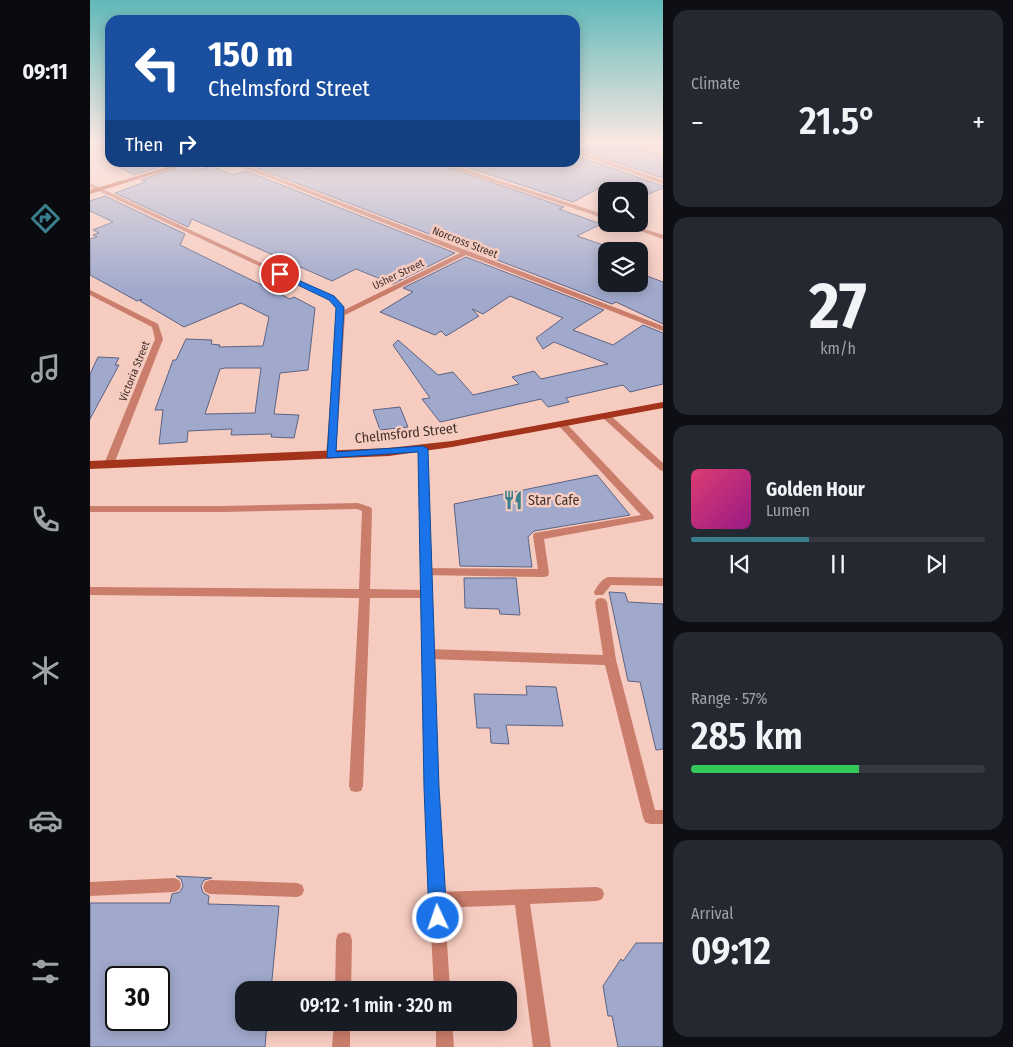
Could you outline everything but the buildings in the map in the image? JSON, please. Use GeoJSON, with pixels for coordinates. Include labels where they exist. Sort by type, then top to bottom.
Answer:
{"type":"FeatureCollection","features":[{"type":"Feature","properties":{"kind":"main road","name":"Chelmsford Street"},"geometry":{"type":"LineString","coordinates":[[90,465],[331,455],[423,449],[663,405]]}},
{"type":"Feature","properties":{"kind":"street"},"geometry":{"type":"LineString","coordinates":[[110,193],[332,298],[339,304],[341,314],[331,455]]}},
{"type":"Feature","properties":{"kind":"street","name":"Norcross Street"},"geometry":{"type":"LineString","coordinates":[[310,193],[663,329]]}},
{"type":"Feature","properties":{"kind":"street"},"geometry":{"type":"LineString","coordinates":[[531,193],[598,214]]}},
{"type":"Feature","properties":{"kind":"street"},"geometry":{"type":"LineString","coordinates":[[646,232],[663,238]]}},
{"type":"Feature","properties":{"kind":"street","name":"Usher Street"},"geometry":{"type":"LineString","coordinates":[[341,314],[465,253]]}},
{"type":"Feature","properties":{"kind":"street","name":"Victoria Street"},"geometry":{"type":"LineString","coordinates":[[90,292],[155,326],[159,339],[109,464]]}},
{"type":"Feature","properties":{"kind":"street"},"geometry":{"type":"LineString","coordinates":[[606,416],[663,468]]}},
{"type":"Feature","properties":{"kind":"street"},"geometry":{"type":"LineString","coordinates":[[426,572],[544,573],[538,536],[649,517],[562,424]]}},
{"type":"Feature","properties":{"kind":"street"},"geometry":{"type":"LineString","coordinates":[[423,449],[428,654],[442,981]]}},
{"type":"Feature","properties":{"kind":"street"},"geometry":{"type":"LineString","coordinates":[[90,509],[358,506],[366,509],[356,786]]}},
{"type":"Feature","properties":{"kind":"street"},"geometry":{"type":"LineString","coordinates":[[663,582],[608,581],[600,597],[610,660],[650,817],[663,817]]}},
{"type":"Feature","properties":{"kind":"street"},"geometry":{"type":"LineString","coordinates":[[90,591],[426,594]]}},
{"type":"Feature","properties":{"kind":"street"},"geometry":{"type":"LineString","coordinates":[[428,654],[610,660]]}},
{"type":"Feature","properties":{"kind":"street"},"geometry":{"type":"LineString","coordinates":[[90,889],[174,885]]}},
{"type":"Feature","properties":{"kind":"street"},"geometry":{"type":"LineString","coordinates":[[210,887],[297,890]]}},
{"type":"Feature","properties":{"kind":"street"},"geometry":{"type":"LineString","coordinates":[[437,900],[598,894]]}},
{"type":"Feature","properties":{"kind":"street"},"geometry":{"type":"LineString","coordinates":[[521,897],[542,1047]]}},
{"type":"Feature","properties":{"kind":"street"},"geometry":{"type":"LineString","coordinates":[[342,981],[344,940]]}},
{"type":"Feature","properties":{"kind":"street"},"geometry":{"type":"LineString","coordinates":[[341,1047],[342,1031]]}},
{"type":"Feature","properties":{"kind":"street"},"geometry":{"type":"LineString","coordinates":[[444,1031],[445,1047]]}},
{"type":"Feature","properties":{"kind":"place","name":"Star Cafe"},"geometry":{"type":"Point","coordinates":[513,500]}},
{"type":"Feature","properties":{"kind":"route"},"geometry":{"type":"LineString","coordinates":[[280,274],[336,300],[340,307],[331,455],[423,449],[432,815],[438,918]]}}]}
